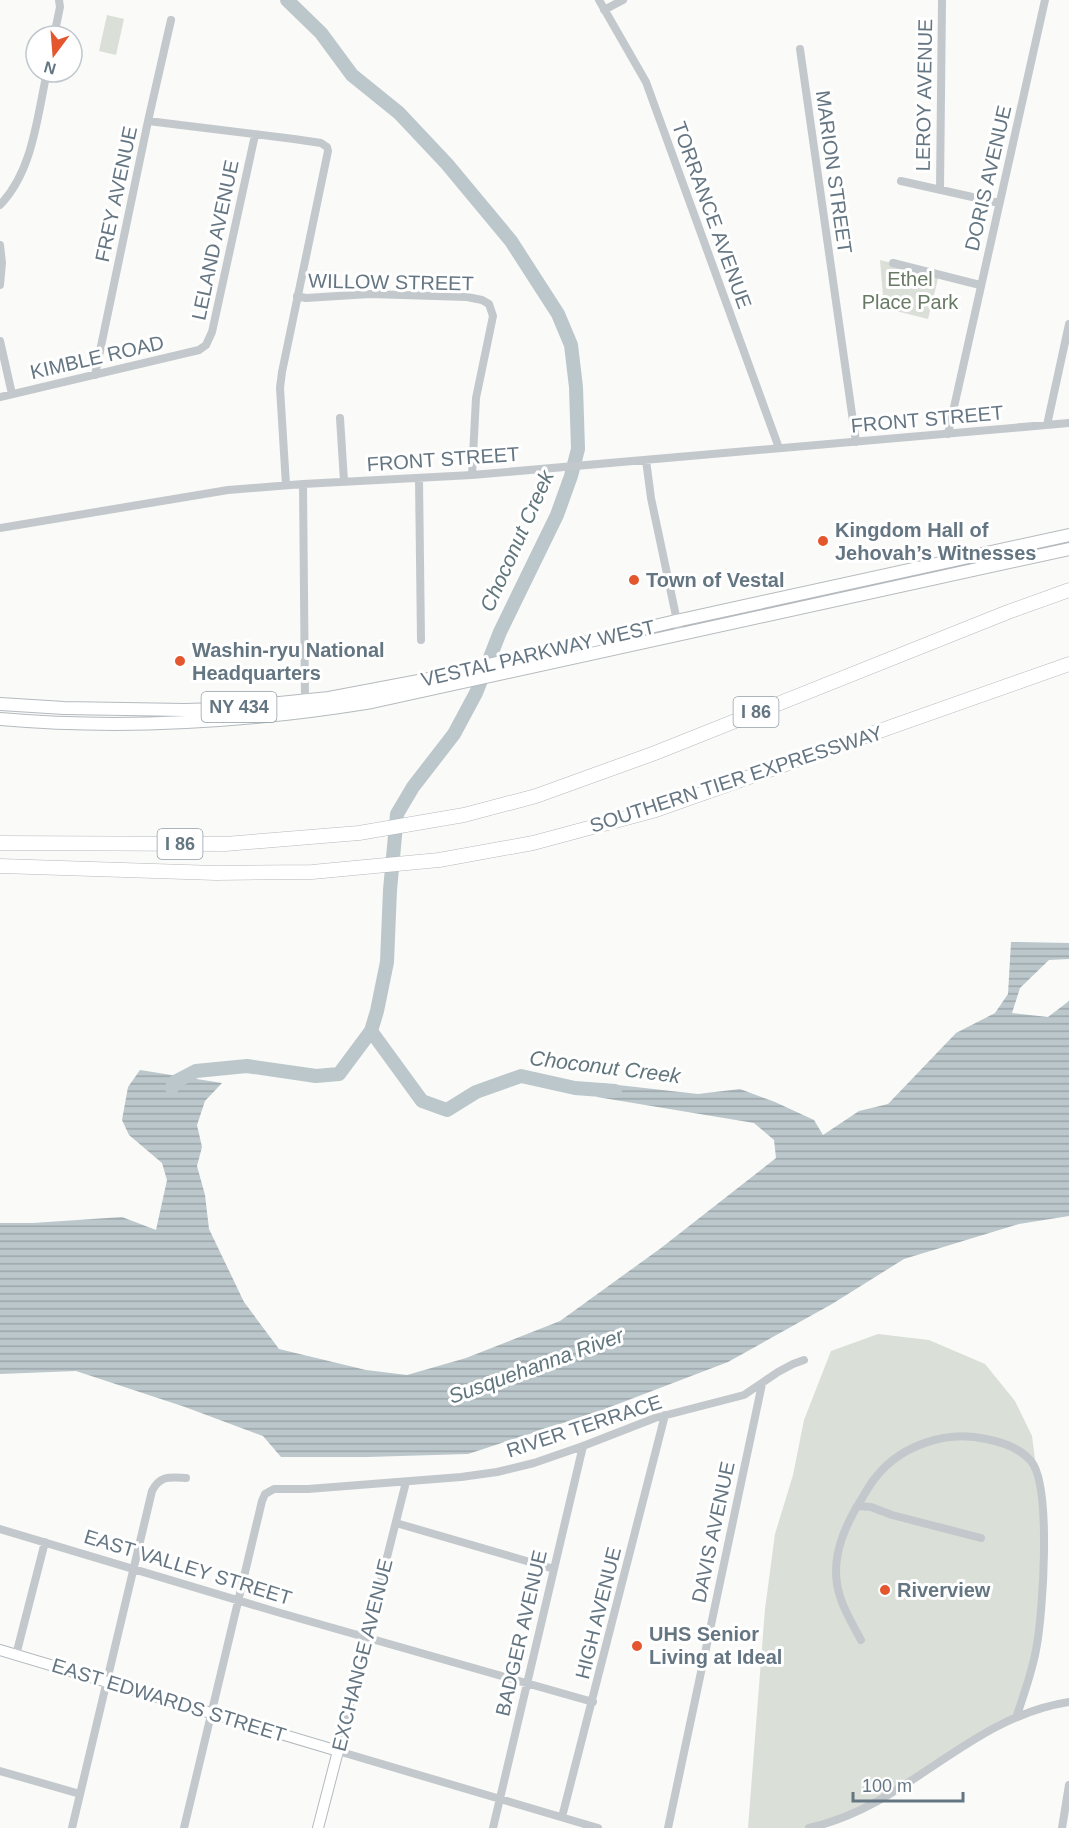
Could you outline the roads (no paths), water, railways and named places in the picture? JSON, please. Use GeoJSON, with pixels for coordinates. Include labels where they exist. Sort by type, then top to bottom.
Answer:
{"type":"FeatureCollection","features":[{"type":"Feature","properties":{"kind":"highway","name":"I 86"},"geometry":{"type":"LineString","coordinates":[[0,843],[225,844],[359,833],[484,810],[579,782],[1069,590]]}},
{"type":"Feature","properties":{"kind":"highway","name":"SOUTHERN TIER EXPRESSWAY"},"geometry":{"type":"LineString","coordinates":[[0,866],[216,873],[312,872],[439,860],[533,843],[656,810],[1069,664]]}},
{"type":"Feature","properties":{"kind":"main road","name":"VESTAL PARKWAY WEST"},"geometry":{"type":"LineString","coordinates":[[0,719],[67,723],[175,724],[249,719],[372,702],[472,675],[526,657],[676,621],[1069,535]]}},
{"type":"Feature","properties":{"kind":"main road","name":"VESTAL PARKWAY WEST"},"geometry":{"type":"LineString","coordinates":[[0,704],[64,708],[185,710],[305,701],[414,682],[519,669],[1069,549]]}},
{"type":"Feature","properties":{"kind":"street"},"geometry":{"type":"LineString","coordinates":[[57,24],[60,8],[59,0]]}},
{"type":"Feature","properties":{"kind":"street","name":"TORRANCE AVENUE"},"geometry":{"type":"LineString","coordinates":[[599,0],[646,82],[779,448]]}},
{"type":"Feature","properties":{"kind":"street"},"geometry":{"type":"LineString","coordinates":[[604,10],[623,0]]}},
{"type":"Feature","properties":{"kind":"street","name":"LEROY AVENUE"},"geometry":{"type":"LineString","coordinates":[[940,190],[942,0]]}},
{"type":"Feature","properties":{"kind":"street","name":"DORIS AVENUE"},"geometry":{"type":"LineString","coordinates":[[948,434],[1045,0]]}},
{"type":"Feature","properties":{"kind":"street","name":"FREY AVENUE"},"geometry":{"type":"LineString","coordinates":[[95,375],[171,20]]}},
{"type":"Feature","properties":{"kind":"street","name":"MARION STREET"},"geometry":{"type":"LineString","coordinates":[[800,49],[856,442]]}},
{"type":"Feature","properties":{"kind":"street"},"geometry":{"type":"LineString","coordinates":[[0,205],[10,195],[24,170],[44,84]]}},
{"type":"Feature","properties":{"kind":"street"},"geometry":{"type":"LineString","coordinates":[[148,121],[294,139],[321,143],[327,147],[280,387],[286,485]]}},
{"type":"Feature","properties":{"kind":"street","name":"LELAND AVENUE"},"geometry":{"type":"LineString","coordinates":[[201,349],[206,345],[212,332],[255,135]]}},
{"type":"Feature","properties":{"kind":"street"},"geometry":{"type":"LineString","coordinates":[[901,181],[999,203]]}},
{"type":"Feature","properties":{"kind":"street"},"geometry":{"type":"LineString","coordinates":[[0,245],[2,263],[0,285]]}},
{"type":"Feature","properties":{"kind":"street"},"geometry":{"type":"LineString","coordinates":[[893,263],[980,285]]}},
{"type":"Feature","properties":{"kind":"street","name":"WILLOW STREET"},"geometry":{"type":"LineString","coordinates":[[297,296],[306,298],[370,294],[467,297],[489,304],[493,316],[476,398],[472,475]]}},
{"type":"Feature","properties":{"kind":"street"},"geometry":{"type":"LineString","coordinates":[[1047,425],[1069,324]]}},
{"type":"Feature","properties":{"kind":"street"},"geometry":{"type":"LineString","coordinates":[[0,341],[12,394]]}},
{"type":"Feature","properties":{"kind":"street","name":"KIMBLE ROAD"},"geometry":{"type":"LineString","coordinates":[[0,397],[201,349]]}},
{"type":"Feature","properties":{"kind":"street"},"geometry":{"type":"LineString","coordinates":[[340,418],[344,481]]}},
{"type":"Feature","properties":{"kind":"street","name":"FRONT STREET"},"geometry":{"type":"LineString","coordinates":[[0,528],[228,490],[344,481],[472,475],[1069,423]]}},
{"type":"Feature","properties":{"kind":"street"},"geometry":{"type":"LineString","coordinates":[[646,460],[651,498],[680,635]]}},
{"type":"Feature","properties":{"kind":"street"},"geometry":{"type":"LineString","coordinates":[[420,479],[421,640]]}},
{"type":"Feature","properties":{"kind":"street"},"geometry":{"type":"LineString","coordinates":[[303,484],[305,701]]}},
{"type":"Feature","properties":{"kind":"street","name":"RIVER TERRACE"},"geometry":{"type":"LineString","coordinates":[[239,1600],[262,1501],[265,1494],[274,1489],[308,1489],[406,1482],[497,1472],[553,1457],[665,1415],[744,1395],[793,1364],[804,1360]]}},
{"type":"Feature","properties":{"kind":"street","name":"DAVIS AVENUE"},"geometry":{"type":"LineString","coordinates":[[668,1828],[762,1384]]}},
{"type":"Feature","properties":{"kind":"street","name":"HIGH AVENUE"},"geometry":{"type":"LineString","coordinates":[[562,1817],[665,1415]]}},
{"type":"Feature","properties":{"kind":"street"},"geometry":{"type":"LineString","coordinates":[[861,1640],[839,1593],[836,1574],[837,1554],[841,1538],[871,1484],[884,1468],[907,1451],[948,1437],[983,1438],[1010,1446],[1031,1461],[1037,1472],[1042,1505],[1043,1568],[1039,1628],[1031,1670],[1017,1715]]}},
{"type":"Feature","properties":{"kind":"street","name":"BADGER AVENUE"},"geometry":{"type":"LineString","coordinates":[[493,1828],[583,1446]]}},
{"type":"Feature","properties":{"kind":"street"},"geometry":{"type":"LineString","coordinates":[[72,1828],[142,1527],[156,1483],[169,1477],[186,1478]]}},
{"type":"Feature","properties":{"kind":"street","name":"EXCHANGE AVENUE"},"geometry":{"type":"LineString","coordinates":[[318,1828],[406,1482]]}},
{"type":"Feature","properties":{"kind":"street"},"geometry":{"type":"LineString","coordinates":[[858,1506],[871,1507],[892,1515],[981,1538]]}},
{"type":"Feature","properties":{"kind":"street"},"geometry":{"type":"LineString","coordinates":[[396,1523],[554,1569]]}},
{"type":"Feature","properties":{"kind":"street","name":"EAST VALLEY STREET"},"geometry":{"type":"LineString","coordinates":[[0,1528],[592,1702]]}},
{"type":"Feature","properties":{"kind":"street"},"geometry":{"type":"LineString","coordinates":[[16,1655],[45,1542]]}},
{"type":"Feature","properties":{"kind":"street"},"geometry":{"type":"LineString","coordinates":[[184,1828],[239,1600]]}},
{"type":"Feature","properties":{"kind":"street","name":"EAST EDWARDS STREET"},"geometry":{"type":"LineString","coordinates":[[0,1650],[338,1751]]}},
{"type":"Feature","properties":{"kind":"street"},"geometry":{"type":"LineString","coordinates":[[809,1828],[820,1827],[884,1799],[964,1744],[1017,1715],[1041,1707],[1069,1702]]}},
{"type":"Feature","properties":{"kind":"street"},"geometry":{"type":"LineString","coordinates":[[338,1751],[598,1828]]}},
{"type":"Feature","properties":{"kind":"street"},"geometry":{"type":"LineString","coordinates":[[0,1771],[80,1794]]}},
{"type":"Feature","properties":{"kind":"street"},"geometry":{"type":"LineString","coordinates":[[1062,1828],[1069,1785]]}},
{"type":"Feature","properties":{"kind":"water","name":"Susquehanna River"},"geometry":{"type":"Polygon","coordinates":[[[1011,942],[1069,943],[1069,959],[1049,960],[1020,988],[1012,1013],[1048,1017],[1069,1001],[1069,1216],[1019,1224],[904,1259],[832,1304],[728,1362],[597,1412],[468,1454],[367,1457],[281,1457],[263,1436],[76,1371],[0,1374],[0,1223],[122,1217],[156,1230],[167,1180],[162,1163],[129,1135],[122,1120],[128,1087],[140,1070],[222,1083],[205,1101],[197,1125],[202,1147],[197,1166],[205,1195],[209,1229],[244,1302],[279,1349],[366,1370],[407,1375],[466,1358],[560,1321],[661,1248],[776,1158],[774,1140],[754,1123],[597,1097],[600,1083],[698,1094],[740,1089],[814,1120],[823,1135],[859,1111],[888,1104],[956,1033],[995,1013],[1008,994],[1011,942]]]}},
{"type":"Feature","properties":{"kind":"waterway","name":"Choconut Creek"},"geometry":{"type":"LineString","coordinates":[[287,0],[321,33],[352,75],[399,113],[447,164],[511,241],[558,314],[571,345],[576,387],[578,449],[557,515],[500,632],[476,693],[454,734],[413,787],[397,814],[390,890],[387,962],[371,1031],[422,1101],[447,1110],[476,1092],[521,1076],[575,1088],[615,1091]]}},
{"type":"Feature","properties":{"kind":"waterway","name":"Choconut Creek"},"geometry":{"type":"LineString","coordinates":[[172,1088],[173,1083],[196,1071],[247,1066],[316,1076],[339,1074],[371,1031]]}},
{"type":"Feature","properties":{"kind":"place","name":"Kingdom Hall of Jehovah’s Witnesses"},"geometry":{"type":"Point","coordinates":[823,541]}},
{"type":"Feature","properties":{"kind":"place","name":"Town of Vestal"},"geometry":{"type":"Point","coordinates":[634,580]}},
{"type":"Feature","properties":{"kind":"place","name":"Washin-ryu National Headquarters"},"geometry":{"type":"Point","coordinates":[180,661]}},
{"type":"Feature","properties":{"kind":"place","name":"Riverview"},"geometry":{"type":"Point","coordinates":[885,1590]}},
{"type":"Feature","properties":{"kind":"place","name":"UHS Senior Living at Ideal"},"geometry":{"type":"Point","coordinates":[637,1646]}},
{"type":"Feature","properties":{"kind":"park label","name":"Ethel Place Park"},"geometry":{"type":"Point","coordinates":[910,290]}}]}
